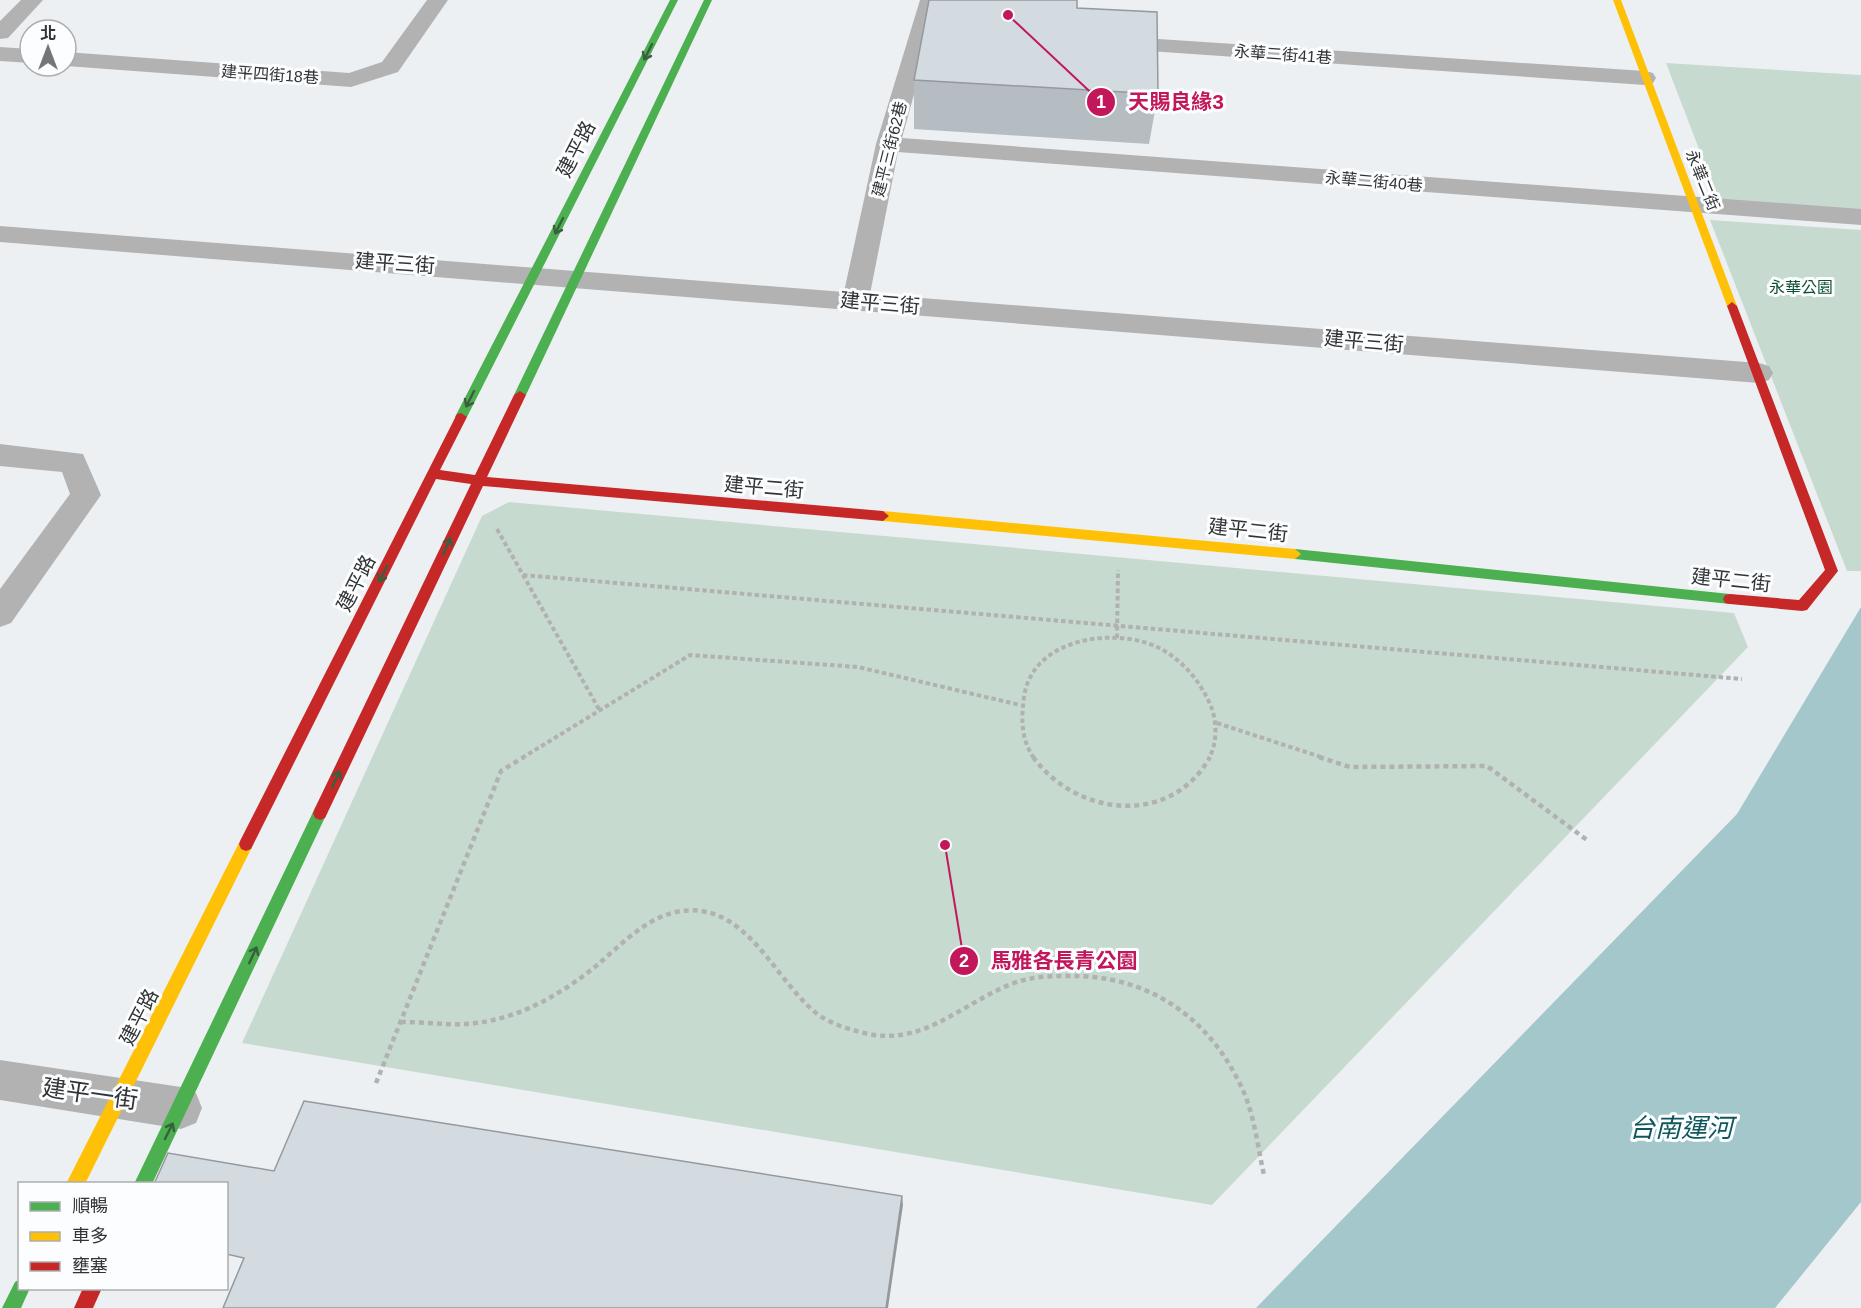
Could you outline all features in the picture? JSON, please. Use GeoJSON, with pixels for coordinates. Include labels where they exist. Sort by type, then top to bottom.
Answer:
{"type":"FeatureCollection","features":[{"type":"Feature","properties":{"kind":"street"},"geometry":{"type":"LineString","coordinates":[[0,33],[33,0]]}},
{"type":"Feature","properties":{"kind":"street","name":"建平四街18巷"},"geometry":{"type":"LineString","coordinates":[[78,60],[351,80],[390,67],[438,0]]}},
{"type":"Feature","properties":{"kind":"street","name":"建平路"},"geometry":{"type":"LineString","coordinates":[[76,1182],[674,0]]}},
{"type":"Feature","properties":{"kind":"street"},"geometry":{"type":"LineString","coordinates":[[144,1182],[708,0]]}},
{"type":"Feature","properties":{"kind":"street","name":"建平三街62巷"},"geometry":{"type":"LineString","coordinates":[[855,301],[888,144],[930,0]]}},
{"type":"Feature","properties":{"kind":"street","name":"永華二街"},"geometry":{"type":"LineString","coordinates":[[1617,0],[1759,373]]}},
{"type":"Feature","properties":{"kind":"street"},"geometry":{"type":"LineString","coordinates":[[921,31],[944,32]]}},
{"type":"Feature","properties":{"kind":"street","name":"永華二街41巷"},"geometry":{"type":"LineString","coordinates":[[1087,42],[1645,78]]}},
{"type":"Feature","properties":{"kind":"street"},"geometry":{"type":"LineString","coordinates":[[0,54],[18,55]]}},
{"type":"Feature","properties":{"kind":"street","name":"永華二街40巷"},"geometry":{"type":"LineString","coordinates":[[888,144],[1861,217]]}},
{"type":"Feature","properties":{"kind":"street","name":"建平三街"},"geometry":{"type":"LineString","coordinates":[[0,234],[534,274],[1759,373]]}},
{"type":"Feature","properties":{"kind":"street","name":"建平二街"},"geometry":{"type":"LineString","coordinates":[[433,474],[510,485],[1119,536],[1802,606],[1832,571],[1759,373]]}},
{"type":"Feature","properties":{"kind":"street"},"geometry":{"type":"LineString","coordinates":[[0,455],[73,462],[86,495],[0,614]]}},
{"type":"Feature","properties":{"kind":"street","name":"建平一街"},"geometry":{"type":"LineString","coordinates":[[0,1080],[181,1108]]}},
{"type":"Feature","properties":{"kind":"street"},"geometry":{"type":"LineString","coordinates":[[11,1308],[20,1290]]}},
{"type":"Feature","properties":{"kind":"street"},"geometry":{"type":"LineString","coordinates":[[83,1308],[92,1290]]}},
{"type":"Feature","properties":{"kind":"path"},"geometry":{"type":"LineString","coordinates":[[510,485],[494,523],[600,711]]}},
{"type":"Feature","properties":{"kind":"path"},"geometry":{"type":"LineString","coordinates":[[1117,638],[1119,536]]}},
{"type":"Feature","properties":{"kind":"path"},"geometry":{"type":"LineString","coordinates":[[523,575],[1742,679]]}},
{"type":"Feature","properties":{"kind":"path"},"geometry":{"type":"LineString","coordinates":[[1098,637],[1131,639],[1162,649],[1189,669],[1208,694],[1217,723],[1213,752],[1198,778],[1173,798],[1143,807],[1111,807],[1080,799],[1053,781],[1032,758],[1022,732],[1020,705],[1028,680],[1045,659],[1068,645],[1098,637]]}},
{"type":"Feature","properties":{"kind":"path"},"geometry":{"type":"LineString","coordinates":[[376,1083],[501,771],[690,655],[858,667],[1020,705]]}},
{"type":"Feature","properties":{"kind":"path"},"geometry":{"type":"LineString","coordinates":[[1217,723],[1350,767],[1487,766],[1587,840]]}},
{"type":"Feature","properties":{"kind":"path"},"geometry":{"type":"LineString","coordinates":[[401,1022],[467,1024],[526,1010],[587,973],[637,929],[677,911],[714,911],[752,937],[815,1013],[841,1027],[883,1038],[928,1031],[985,998],[1029,978],[1072,974],[1117,977],[1154,990],[1188,1012],[1220,1051],[1240,1082],[1264,1175]]}},
{"type":"Feature","properties":{"kind":"green space"},"geometry":{"type":"Polygon","coordinates":[[[1666,63],[1861,75],[1861,210],[1719,201],[1666,63]]]}},
{"type":"Feature","properties":{"kind":"green space","name":"永華公園"},"geometry":{"type":"Polygon","coordinates":[[[1710,220],[1861,230],[1861,571],[1847,571],[1710,220]]]}},
{"type":"Feature","properties":{"kind":"green space"},"geometry":{"type":"Polygon","coordinates":[[[509,502],[1734,613],[1748,647],[1212,1205],[242,1043],[482,516],[509,502]]]}},
{"type":"Feature","properties":{"kind":"water","name":"台南運河"},"geometry":{"type":"Polygon","coordinates":[[[1861,607],[1861,1202],[1775,1308],[1256,1308],[1737,814],[1861,607]]]}},
{"type":"Feature","properties":{"kind":"building"},"geometry":{"type":"Polygon","coordinates":[[[929,0],[1077,0],[1077,8],[1157,12],[1158,94],[914,80],[929,0]]]}},
{"type":"Feature","properties":{"kind":"building"},"geometry":{"type":"Polygon","coordinates":[[[304,1101],[902,1196],[886,1308],[223,1308],[244,1258],[228,1254],[228,1182],[155,1182],[168,1153],[274,1171],[304,1101]]]}},
{"type":"Feature","properties":{"kind":"traffic: fast"},"geometry":{"type":"LineString","coordinates":[[461,417],[674,0]]}},
{"type":"Feature","properties":{"kind":"traffic: fast"},"geometry":{"type":"LineString","coordinates":[[520,395],[708,0]]}},
{"type":"Feature","properties":{"kind":"traffic: fast"},"geometry":{"type":"LineString","coordinates":[[1295,554],[1730,599]]}},
{"type":"Feature","properties":{"kind":"traffic: fast"},"geometry":{"type":"LineString","coordinates":[[144,1182],[320,813]]}},
{"type":"Feature","properties":{"kind":"traffic: fast"},"geometry":{"type":"LineString","coordinates":[[11,1308],[20,1290]]}},
{"type":"Feature","properties":{"kind":"traffic: slow"},"geometry":{"type":"LineString","coordinates":[[1617,0],[1732,306]]}},
{"type":"Feature","properties":{"kind":"traffic: slow"},"geometry":{"type":"LineString","coordinates":[[883,516],[1295,554]]}},
{"type":"Feature","properties":{"kind":"traffic: slow"},"geometry":{"type":"LineString","coordinates":[[76,1182],[246,844]]}},
{"type":"Feature","properties":{"kind":"traffic: jam"},"geometry":{"type":"LineString","coordinates":[[1730,599],[1802,606],[1832,571],[1732,306]]}},
{"type":"Feature","properties":{"kind":"traffic: jam"},"geometry":{"type":"LineString","coordinates":[[320,813],[520,395]]}},
{"type":"Feature","properties":{"kind":"traffic: jam"},"geometry":{"type":"LineString","coordinates":[[246,844],[461,417]]}},
{"type":"Feature","properties":{"kind":"traffic: jam"},"geometry":{"type":"LineString","coordinates":[[433,474],[510,485],[883,516]]}},
{"type":"Feature","properties":{"kind":"traffic: jam"},"geometry":{"type":"LineString","coordinates":[[83,1308],[92,1290]]}},
{"type":"Feature","properties":{"kind":"place","name":"天賜良緣3"},"geometry":{"type":"Point","coordinates":[1008,15]}},
{"type":"Feature","properties":{"kind":"place","name":"馬雅各長青公園"},"geometry":{"type":"Point","coordinates":[945,845]}}]}
